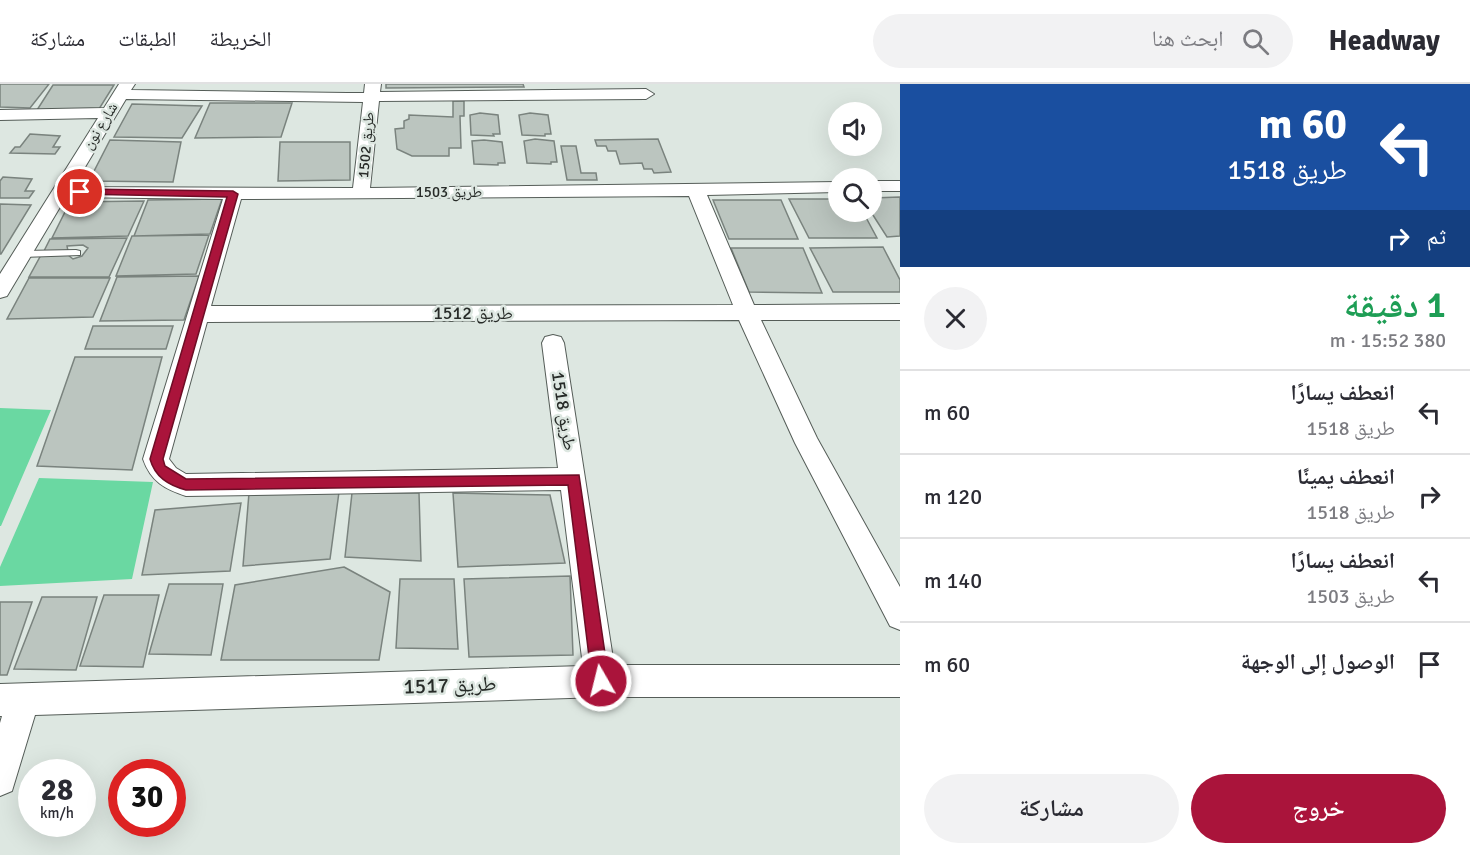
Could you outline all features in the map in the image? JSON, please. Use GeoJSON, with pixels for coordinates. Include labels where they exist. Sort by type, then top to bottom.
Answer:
{"type":"FeatureCollection","features":[{"type":"Feature","properties":{"kind":"street","name":"طريق 1502"},"geometry":{"type":"LineString","coordinates":[[124,89],[371,91],[535,89],[646,94]]}},
{"type":"Feature","properties":{"kind":"street","name":"شارع نون"},"geometry":{"type":"LineString","coordinates":[[0,291],[124,89]]}},
{"type":"Feature","properties":{"kind":"street","name":"طريق 1502"},"geometry":{"type":"LineString","coordinates":[[361,193],[371,91]]}},
{"type":"Feature","properties":{"kind":"street"},"geometry":{"type":"LineString","coordinates":[[0,115],[108,113]]}},
{"type":"Feature","properties":{"kind":"street"},"geometry":{"type":"LineString","coordinates":[[882,186],[900,186]]}},
{"type":"Feature","properties":{"kind":"street","name":"طريق 1503"},"geometry":{"type":"LineString","coordinates":[[59,192],[233,194],[696,191],[828,187]]}},
{"type":"Feature","properties":{"kind":"street"},"geometry":{"type":"LineString","coordinates":[[696,191],[747,313],[807,443],[900,616]]}},
{"type":"Feature","properties":{"kind":"street"},"geometry":{"type":"LineString","coordinates":[[233,194],[156,459],[159,469],[177,482],[186,484],[574,479]]}},
{"type":"Feature","properties":{"kind":"street","name":"طريق 1512"},"geometry":{"type":"LineString","coordinates":[[199,314],[900,312]]}},
{"type":"Feature","properties":{"kind":"street","name":"طريق 1518"},"geometry":{"type":"LineString","coordinates":[[553,343],[601,681]]}},
{"type":"Feature","properties":{"kind":"street","name":"طريق 1517"},"geometry":{"type":"LineString","coordinates":[[12,699],[601,681],[900,681]]}},
{"type":"Feature","properties":{"kind":"street"},"geometry":{"type":"LineString","coordinates":[[0,779],[12,699]]}},
{"type":"Feature","properties":{"kind":"lane"},"geometry":{"type":"LineString","coordinates":[[22,254],[76,253]]}},
{"type":"Feature","properties":{"kind":"green space"},"geometry":{"type":"Polygon","coordinates":[[[0,408],[51,410],[1,526],[0,526],[0,408]]]}},
{"type":"Feature","properties":{"kind":"green space"},"geometry":{"type":"Polygon","coordinates":[[[39,478],[153,482],[132,579],[0,586],[0,567],[39,478]]]}},
{"type":"Feature","properties":{"kind":"building"},"geometry":{"type":"Polygon","coordinates":[[[0,84],[49,84],[30,108],[0,107],[0,84]]]}},
{"type":"Feature","properties":{"kind":"building"},"geometry":{"type":"Polygon","coordinates":[[[386,84],[523,84],[524,87],[386,88],[386,84]]]}},
{"type":"Feature","properties":{"kind":"building"},"geometry":{"type":"Polygon","coordinates":[[[53,85],[114,85],[99,109],[37,110],[53,85]]]}},
{"type":"Feature","properties":{"kind":"building"},"geometry":{"type":"Polygon","coordinates":[[[453,101],[464,101],[464,116],[460,116],[461,148],[449,148],[449,156],[412,156],[397,149],[395,129],[404,128],[404,121],[409,119],[409,115],[453,117],[453,101]]]}},
{"type":"Feature","properties":{"kind":"building"},"geometry":{"type":"Polygon","coordinates":[[[210,103],[292,103],[281,137],[195,138],[210,103]]]}},
{"type":"Feature","properties":{"kind":"building"},"geometry":{"type":"Polygon","coordinates":[[[132,104],[202,106],[182,138],[114,137],[132,104]]]}},
{"type":"Feature","properties":{"kind":"building"},"geometry":{"type":"Polygon","coordinates":[[[480,113],[498,115],[500,134],[471,135],[470,115],[480,113]]]}},
{"type":"Feature","properties":{"kind":"building"},"geometry":{"type":"Polygon","coordinates":[[[530,113],[548,115],[551,134],[522,135],[519,115],[530,113]]]}},
{"type":"Feature","properties":{"kind":"building"},"geometry":{"type":"Polygon","coordinates":[[[30,134],[60,136],[53,147],[60,147],[55,154],[10,153],[15,147],[20,147],[30,134]]]}},
{"type":"Feature","properties":{"kind":"building"},"geometry":{"type":"Polygon","coordinates":[[[535,139],[554,141],[557,162],[527,163],[524,141],[535,139]]]}},
{"type":"Feature","properties":{"kind":"building"},"geometry":{"type":"Polygon","coordinates":[[[658,139],[671,172],[654,173],[652,169],[644,169],[642,163],[620,164],[616,151],[608,151],[606,146],[597,146],[595,140],[658,139]]]}},
{"type":"Feature","properties":{"kind":"building"},"geometry":{"type":"Polygon","coordinates":[[[110,140],[181,142],[173,182],[89,181],[110,140]]]}},
{"type":"Feature","properties":{"kind":"building"},"geometry":{"type":"Polygon","coordinates":[[[472,141],[502,142],[505,163],[474,164],[472,141]]]}},
{"type":"Feature","properties":{"kind":"building"},"geometry":{"type":"Polygon","coordinates":[[[280,142],[350,142],[350,180],[278,181],[280,142]]]}},
{"type":"Feature","properties":{"kind":"building"},"geometry":{"type":"Polygon","coordinates":[[[561,146],[576,146],[581,173],[596,173],[597,180],[567,180],[561,146]]]}},
{"type":"Feature","properties":{"kind":"building"},"geometry":{"type":"Polygon","coordinates":[[[3,177],[32,179],[25,191],[34,191],[29,198],[0,198],[0,181],[3,177]]]}},
{"type":"Feature","properties":{"kind":"building"},"geometry":{"type":"Polygon","coordinates":[[[900,197],[900,236],[887,237],[877,222],[882,222],[882,198],[900,197]]]}},
{"type":"Feature","properties":{"kind":"building"},"geometry":{"type":"Polygon","coordinates":[[[222,199],[210,234],[134,236],[148,200],[222,199]]]}},
{"type":"Feature","properties":{"kind":"building"},"geometry":{"type":"Polygon","coordinates":[[[789,199],[828,199],[828,222],[868,222],[877,238],[809,238],[789,199]]]}},
{"type":"Feature","properties":{"kind":"building"},"geometry":{"type":"Polygon","coordinates":[[[713,200],[781,200],[798,239],[729,239],[713,200]]]}},
{"type":"Feature","properties":{"kind":"building"},"geometry":{"type":"Polygon","coordinates":[[[144,201],[128,236],[52,238],[70,202],[144,201]]]}},
{"type":"Feature","properties":{"kind":"building"},"geometry":{"type":"Polygon","coordinates":[[[0,204],[31,205],[1,254],[0,254],[0,204]]]}},
{"type":"Feature","properties":{"kind":"building"},"geometry":{"type":"Polygon","coordinates":[[[209,235],[196,274],[116,276],[132,236],[209,235]]]}},
{"type":"Feature","properties":{"kind":"building"},"geometry":{"type":"Polygon","coordinates":[[[127,238],[109,277],[29,277],[41,255],[68,255],[73,259],[82,256],[88,248],[83,245],[67,246],[68,251],[44,251],[50,239],[127,238]]]}},
{"type":"Feature","properties":{"kind":"building"},"geometry":{"type":"Polygon","coordinates":[[[883,247],[900,280],[900,292],[833,292],[810,248],[883,247]]]}},
{"type":"Feature","properties":{"kind":"building"},"geometry":{"type":"Polygon","coordinates":[[[731,248],[803,248],[822,293],[749,292],[731,248]]]}},
{"type":"Feature","properties":{"kind":"building"},"geometry":{"type":"Polygon","coordinates":[[[199,276],[184,320],[100,321],[117,277],[199,276]]]}},
{"type":"Feature","properties":{"kind":"building"},"geometry":{"type":"Polygon","coordinates":[[[29,278],[110,278],[93,317],[7,319],[29,278]]]}},
{"type":"Feature","properties":{"kind":"building"},"geometry":{"type":"Polygon","coordinates":[[[93,326],[173,326],[166,349],[85,349],[93,326]]]}},
{"type":"Feature","properties":{"kind":"building"},"geometry":{"type":"Polygon","coordinates":[[[75,357],[162,357],[132,470],[37,466],[75,357]]]}},
{"type":"Feature","properties":{"kind":"building"},"geometry":{"type":"Polygon","coordinates":[[[339,492],[330,559],[243,566],[249,493],[339,492]]]}},
{"type":"Feature","properties":{"kind":"building"},"geometry":{"type":"Polygon","coordinates":[[[352,493],[419,493],[421,561],[345,557],[352,493]]]}},
{"type":"Feature","properties":{"kind":"building"},"geometry":{"type":"Polygon","coordinates":[[[453,493],[550,495],[565,563],[458,567],[453,493]]]}},
{"type":"Feature","properties":{"kind":"building"},"geometry":{"type":"Polygon","coordinates":[[[241,503],[230,571],[142,575],[155,510],[241,503]]]}},
{"type":"Feature","properties":{"kind":"building"},"geometry":{"type":"Polygon","coordinates":[[[344,567],[390,592],[379,660],[221,660],[235,585],[344,567]]]}},
{"type":"Feature","properties":{"kind":"building"},"geometry":{"type":"Polygon","coordinates":[[[570,576],[573,655],[469,657],[464,579],[570,576]]]}},
{"type":"Feature","properties":{"kind":"building"},"geometry":{"type":"Polygon","coordinates":[[[400,579],[454,579],[458,649],[396,648],[400,579]]]}},
{"type":"Feature","properties":{"kind":"building"},"geometry":{"type":"Polygon","coordinates":[[[169,584],[223,584],[211,655],[149,654],[169,584]]]}},
{"type":"Feature","properties":{"kind":"building"},"geometry":{"type":"Polygon","coordinates":[[[104,595],[159,595],[143,667],[80,666],[104,595]]]}},
{"type":"Feature","properties":{"kind":"building"},"geometry":{"type":"Polygon","coordinates":[[[42,597],[97,597],[76,670],[14,669],[42,597]]]}},
{"type":"Feature","properties":{"kind":"building"},"geometry":{"type":"Polygon","coordinates":[[[0,602],[32,602],[7,675],[0,675],[0,602]]]}},
{"type":"Feature","properties":{"kind":"route"},"geometry":{"type":"LineString","coordinates":[[80,192],[233,194],[156,459],[159,469],[177,482],[186,484],[574,479],[601,681]]}}]}
